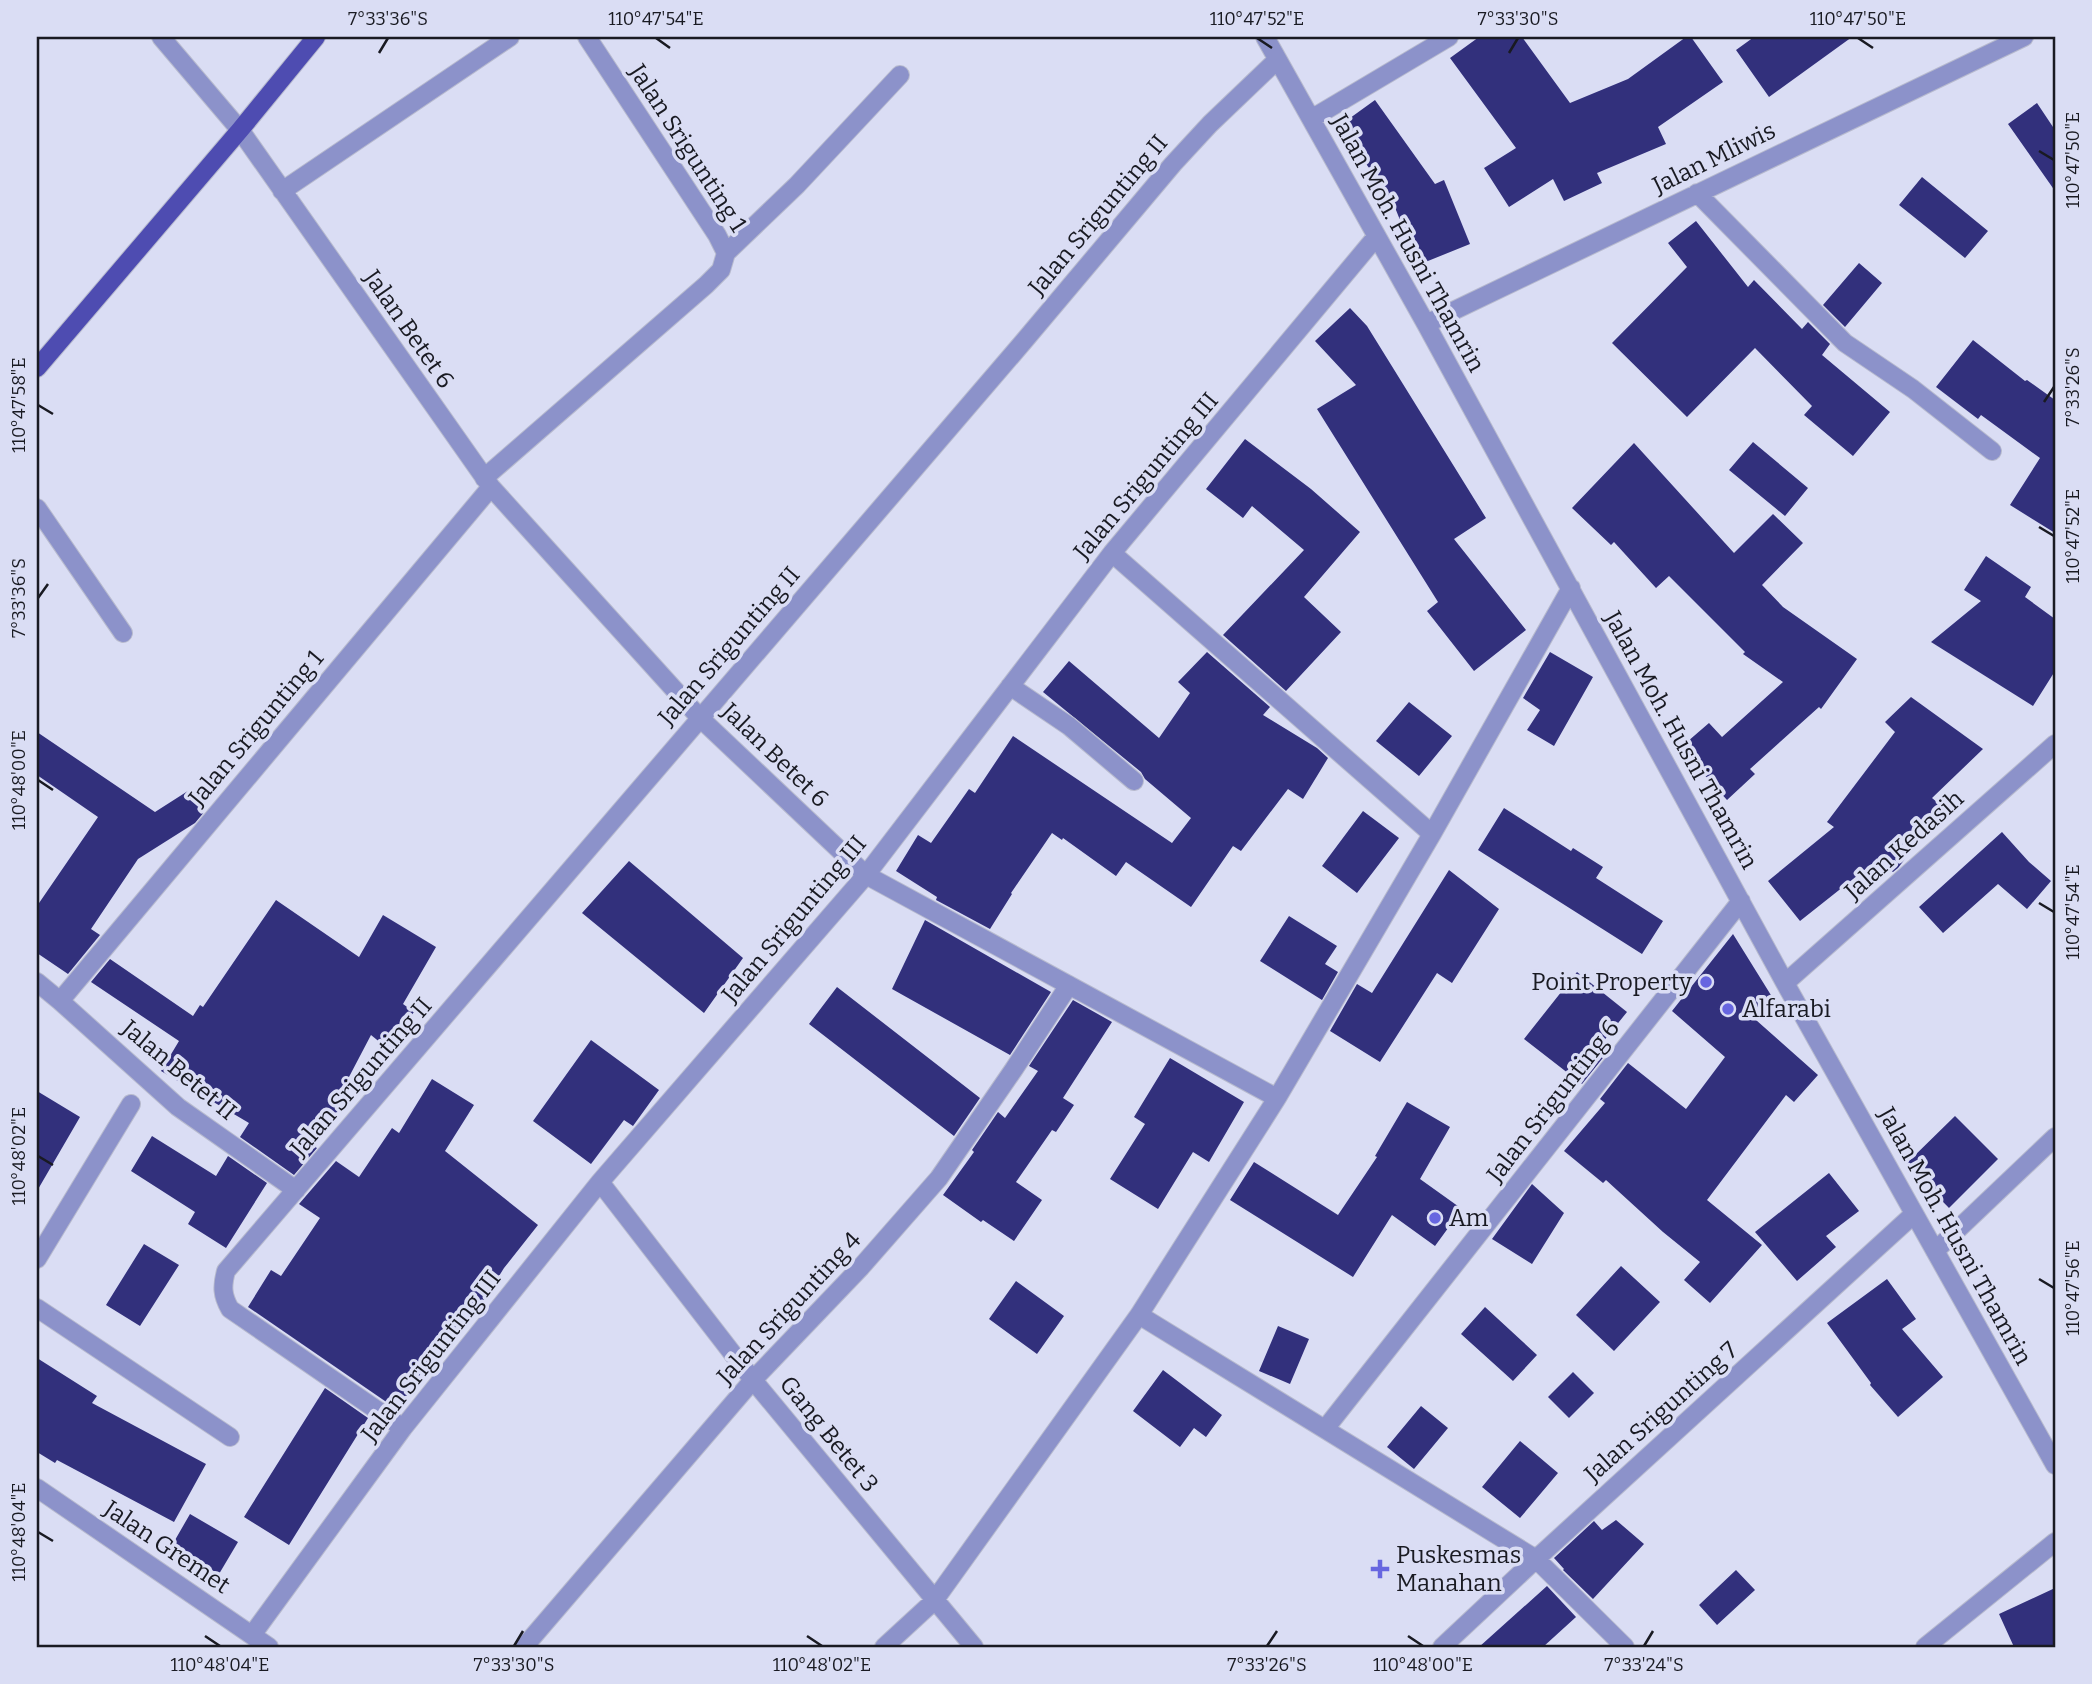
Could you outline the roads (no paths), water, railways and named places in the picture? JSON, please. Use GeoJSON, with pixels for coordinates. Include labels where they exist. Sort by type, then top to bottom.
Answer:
{"type":"FeatureCollection","features":[{"type":"Feature","properties":{"kind":"main road"},"geometry":{"type":"LineString","coordinates":[[37,368],[316,37]]}},
{"type":"Feature","properties":{"kind":"street","name":"Jalan Betet 6"},"geometry":{"type":"LineString","coordinates":[[161,37],[240,130],[487,483],[700,718],[866,875],[1278,1098]]}},
{"type":"Feature","properties":{"kind":"street"},"geometry":{"type":"LineString","coordinates":[[282,191],[510,37]]}},
{"type":"Feature","properties":{"kind":"street","name":"Jalan Srigunting 1"},"geometry":{"type":"LineString","coordinates":[[60,1001],[487,483],[721,270],[726,253],[717,236],[587,37]]}},
{"type":"Feature","properties":{"kind":"street","name":"Jalan Moh. Husni Thamrin"},"geometry":{"type":"LineString","coordinates":[[1265,37],[1426,324],[1785,983],[2055,1465]]}},
{"type":"Feature","properties":{"kind":"street"},"geometry":{"type":"LineString","coordinates":[[1311,120],[1449,37]]}},
{"type":"Feature","properties":{"kind":"street","name":"Jalan Mliwis"},"geometry":{"type":"LineString","coordinates":[[1426,324],[2024,37]]}},
{"type":"Feature","properties":{"kind":"street","name":"Jalan Srigunting II"},"geometry":{"type":"LineString","coordinates":[[403,1428],[230,1309],[223,1298],[222,1285],[226,1271],[1024,341],[1173,163],[1277,60]]}},
{"type":"Feature","properties":{"kind":"street"},"geometry":{"type":"LineString","coordinates":[[726,253],[797,185],[900,75]]}},
{"type":"Feature","properties":{"kind":"street"},"geometry":{"type":"LineString","coordinates":[[1697,193],[1845,342],[1913,389],[1992,451]]}},
{"type":"Feature","properties":{"kind":"street","name":"Jalan Srigunting III"},"geometry":{"type":"LineString","coordinates":[[251,1635],[403,1428],[600,1182],[866,875],[1112,554],[1376,237]]}},
{"type":"Feature","properties":{"kind":"street"},"geometry":{"type":"LineString","coordinates":[[37,508],[123,633]]}},
{"type":"Feature","properties":{"kind":"street"},"geometry":{"type":"LineString","coordinates":[[1112,554],[1433,834]]}},
{"type":"Feature","properties":{"kind":"street"},"geometry":{"type":"LineString","coordinates":[[884,1647],[934,1601],[1139,1315],[1278,1098],[1433,834],[1571,588]]}},
{"type":"Feature","properties":{"kind":"street"},"geometry":{"type":"LineString","coordinates":[[1010,686],[1069,726],[1134,781]]}},
{"type":"Feature","properties":{"kind":"street","name":"Jalan Kedasih"},"geometry":{"type":"LineString","coordinates":[[1785,983],[2055,744]]}},
{"type":"Feature","properties":{"kind":"street","name":"Jalan Srigunting 6"},"geometry":{"type":"LineString","coordinates":[[1325,1429],[1741,901]]}},
{"type":"Feature","properties":{"kind":"street","name":"Jalan Betet II"},"geometry":{"type":"LineString","coordinates":[[37,982],[178,1107],[296,1190]]}},
{"type":"Feature","properties":{"kind":"street","name":"Jalan Srigunting 4"},"geometry":{"type":"LineString","coordinates":[[524,1647],[753,1380],[878,1249],[939,1178],[1069,985]]}},
{"type":"Feature","properties":{"kind":"street"},"geometry":{"type":"LineString","coordinates":[[37,1259],[131,1104]]}},
{"type":"Feature","properties":{"kind":"street"},"geometry":{"type":"LineString","coordinates":[[1935,1251],[2055,1137]]}},
{"type":"Feature","properties":{"kind":"street","name":"Gang Betet 3"},"geometry":{"type":"LineString","coordinates":[[600,1182],[753,1380],[974,1647]]}},
{"type":"Feature","properties":{"kind":"street","name":"Jalan Srigunting 7"},"geometry":{"type":"LineString","coordinates":[[1442,1647],[1914,1214]]}},
{"type":"Feature","properties":{"kind":"street"},"geometry":{"type":"LineString","coordinates":[[37,1308],[230,1437]]}},
{"type":"Feature","properties":{"kind":"street"},"geometry":{"type":"LineString","coordinates":[[1139,1315],[1536,1559],[1625,1647]]}},
{"type":"Feature","properties":{"kind":"street","name":"Jalan Gremet"},"geometry":{"type":"LineString","coordinates":[[37,1488],[269,1647]]}},
{"type":"Feature","properties":{"kind":"street"},"geometry":{"type":"LineString","coordinates":[[1925,1647],[2055,1542]]}},
{"type":"Feature","properties":{"kind":"place","name":"Point Property"},"geometry":{"type":"Point","coordinates":[1706,982]}},
{"type":"Feature","properties":{"kind":"place","name":"Alfarabi"},"geometry":{"type":"Point","coordinates":[1728,1009]}},
{"type":"Feature","properties":{"kind":"place","name":"Am"},"geometry":{"type":"Point","coordinates":[1435,1218]}},
{"type":"Feature","properties":{"kind":"place","name":"Puskesmas Manahan"},"geometry":{"type":"Point","coordinates":[1380,1569]}}]}
